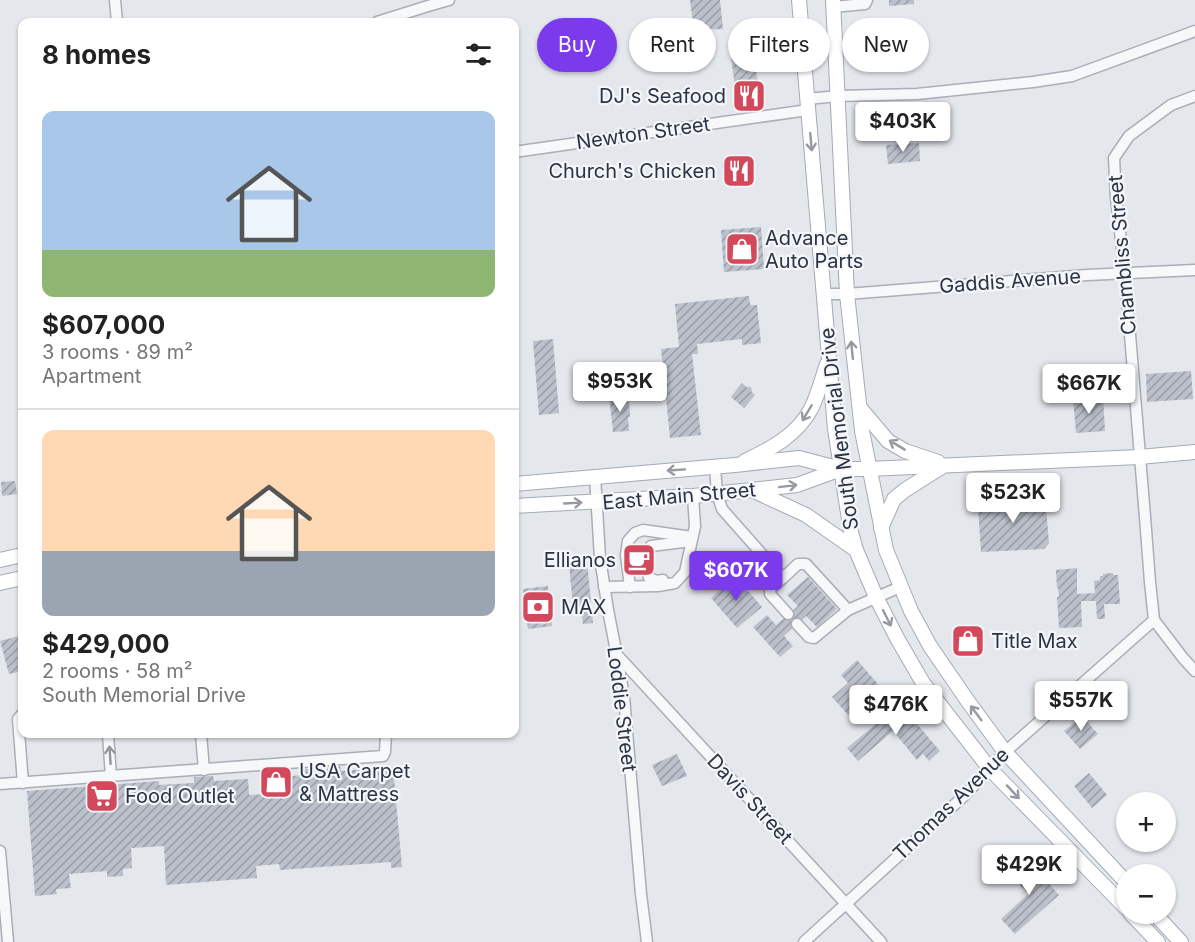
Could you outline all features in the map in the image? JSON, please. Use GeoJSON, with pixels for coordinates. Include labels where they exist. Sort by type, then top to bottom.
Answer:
{"type":"FeatureCollection","features":[{"type":"Feature","properties":{"kind":"main road","name":"South Memorial Drive"},"geometry":{"type":"LineString","coordinates":[[799,0],[835,429],[851,532],[856,550],[876,597],[923,683],[990,769],[1116,898]]}},
{"type":"Feature","properties":{"kind":"main road","name":"South Memorial Drive"},"geometry":{"type":"LineString","coordinates":[[833,3],[846,294],[862,431],[886,550],[911,611],[930,646],[967,700],[1005,752],[1116,871]]}},
{"type":"Feature","properties":{"kind":"main road"},"geometry":{"type":"LineString","coordinates":[[735,465],[774,446],[796,429],[811,408],[828,359]]}},
{"type":"Feature","properties":{"kind":"main road"},"geometry":{"type":"LineString","coordinates":[[860,408],[888,441],[905,451],[946,465]]}},
{"type":"Feature","properties":{"kind":"main road","name":"East Main Street"},"geometry":{"type":"LineString","coordinates":[[519,484],[799,458],[841,469],[868,469],[1139,457],[1195,452]]}},
{"type":"Feature","properties":{"kind":"main road"},"geometry":{"type":"LineString","coordinates":[[881,528],[894,499],[904,490],[946,465]]}},
{"type":"Feature","properties":{"kind":"main road","name":"East Main Street"},"geometry":{"type":"LineString","coordinates":[[519,506],[693,496],[797,485],[841,469]]}},
{"type":"Feature","properties":{"kind":"main road"},"geometry":{"type":"LineString","coordinates":[[752,490],[806,515],[856,550]]}},
{"type":"Feature","properties":{"kind":"main road"},"geometry":{"type":"LineString","coordinates":[[0,560],[18,556]]}},
{"type":"Feature","properties":{"kind":"main road"},"geometry":{"type":"LineString","coordinates":[[0,583],[18,579]]}},
{"type":"Feature","properties":{"kind":"main road"},"geometry":{"type":"LineString","coordinates":[[1141,924],[1158,942]]}},
{"type":"Feature","properties":{"kind":"main road"},"geometry":{"type":"LineString","coordinates":[[1164,924],[1181,942]]}},
{"type":"Feature","properties":{"kind":"street"},"geometry":{"type":"LineString","coordinates":[[115,0],[117,18]]}},
{"type":"Feature","properties":{"kind":"street"},"geometry":{"type":"LineString","coordinates":[[390,18],[449,0]]}},
{"type":"Feature","properties":{"kind":"street"},"geometry":{"type":"LineString","coordinates":[[833,3],[865,4],[867,0]]}},
{"type":"Feature","properties":{"kind":"street","name":"Newton Street"},"geometry":{"type":"LineString","coordinates":[[519,151],[807,104],[838,96],[917,94],[1072,76],[1195,31]]}},
{"type":"Feature","properties":{"kind":"street","name":"Chambliss Street"},"geometry":{"type":"LineString","coordinates":[[1154,620],[1114,158],[1129,136],[1171,105],[1195,96]]}},
{"type":"Feature","properties":{"kind":"street","name":"Gaddis Avenue"},"geometry":{"type":"LineString","coordinates":[[824,294],[1195,270]]}},
{"type":"Feature","properties":{"kind":"street"},"geometry":{"type":"LineString","coordinates":[[715,467],[717,494],[722,509],[783,578]]}},
{"type":"Feature","properties":{"kind":"street","name":"Loddie Street"},"geometry":{"type":"LineString","coordinates":[[595,476],[600,558],[624,697],[647,942]]}},
{"type":"Feature","properties":{"kind":"street"},"geometry":{"type":"LineString","coordinates":[[604,587],[658,586],[675,583],[685,572],[688,560],[695,526],[693,496]]}},
{"type":"Feature","properties":{"kind":"street"},"geometry":{"type":"LineString","coordinates":[[630,587],[626,555],[628,541],[634,533],[643,530],[692,539]]}},
{"type":"Feature","properties":{"kind":"street"},"geometry":{"type":"LineString","coordinates":[[688,560],[669,579],[657,581],[649,578],[646,552],[651,546],[692,539]]}},
{"type":"Feature","properties":{"kind":"street"},"geometry":{"type":"LineString","coordinates":[[788,614],[770,594],[770,589],[798,564],[806,564],[848,610]]}},
{"type":"Feature","properties":{"kind":"street"},"geometry":{"type":"LineString","coordinates":[[797,624],[809,637],[814,638],[848,610],[900,587]]}},
{"type":"Feature","properties":{"kind":"street"},"geometry":{"type":"LineString","coordinates":[[1154,620],[1195,671]]}},
{"type":"Feature","properties":{"kind":"street","name":"Thomas Avenue"},"geometry":{"type":"LineString","coordinates":[[804,942],[964,795],[1005,752],[1154,620]]}},
{"type":"Feature","properties":{"kind":"street","name":"Davis Street"},"geometry":{"type":"LineString","coordinates":[[617,656],[881,942]]}},
{"type":"Feature","properties":{"kind":"street"},"geometry":{"type":"LineString","coordinates":[[19,738],[23,783]]}},
{"type":"Feature","properties":{"kind":"street"},"geometry":{"type":"LineString","coordinates":[[108,738],[111,777]]}},
{"type":"Feature","properties":{"kind":"street"},"geometry":{"type":"LineString","coordinates":[[201,738],[204,770]]}},
{"type":"Feature","properties":{"kind":"street"},"geometry":{"type":"LineString","coordinates":[[0,784],[383,756],[386,738]]}},
{"type":"Feature","properties":{"kind":"street"},"geometry":{"type":"LineString","coordinates":[[0,851],[8,942]]}},
{"type":"Feature","properties":{"kind":"building"},"geometry":{"type":"Polygon","coordinates":[[[690,0],[720,0],[723,29],[716,29],[716,18],[692,18],[690,0]]]}},
{"type":"Feature","properties":{"kind":"building"},"geometry":{"type":"Polygon","coordinates":[[[889,0],[914,0],[914,4],[889,6],[889,0]]]}},
{"type":"Feature","properties":{"kind":"building"},"geometry":{"type":"Polygon","coordinates":[[[733,72],[756,72],[760,99],[737,102],[733,72]]]}},
{"type":"Feature","properties":{"kind":"building"},"geometry":{"type":"Polygon","coordinates":[[[919,143],[920,161],[888,164],[886,145],[919,143]]]}},
{"type":"Feature","properties":{"kind":"building","name":"Church's Chicken"},"geometry":{"type":"Polygon","coordinates":[[[752,159],[755,179],[725,184],[722,163],[752,159]]]}},
{"type":"Feature","properties":{"kind":"building","name":"Advance Auto Parts"},"geometry":{"type":"Polygon","coordinates":[[[761,227],[764,269],[724,272],[721,230],[761,227]]]}},
{"type":"Feature","properties":{"kind":"building"},"geometry":{"type":"Polygon","coordinates":[[[749,296],[750,305],[757,305],[761,343],[742,345],[742,339],[697,344],[698,354],[692,354],[701,435],[670,438],[661,349],[679,347],[675,304],[749,296]]]}},
{"type":"Feature","properties":{"kind":"building"},"geometry":{"type":"Polygon","coordinates":[[[553,339],[559,413],[539,415],[533,341],[553,339]]]}},
{"type":"Feature","properties":{"kind":"building"},"geometry":{"type":"Polygon","coordinates":[[[1191,371],[1193,399],[1147,402],[1146,374],[1191,371]]]}},
{"type":"Feature","properties":{"kind":"building"},"geometry":{"type":"Polygon","coordinates":[[[742,383],[748,388],[749,386],[755,395],[744,408],[731,397],[742,383]]]}},
{"type":"Feature","properties":{"kind":"building"},"geometry":{"type":"Polygon","coordinates":[[[624,393],[625,402],[629,402],[629,431],[613,432],[609,394],[624,393]]]}},
{"type":"Feature","properties":{"kind":"building"},"geometry":{"type":"Polygon","coordinates":[[[1103,397],[1105,431],[1076,433],[1073,399],[1103,397]]]}},
{"type":"Feature","properties":{"kind":"building"},"geometry":{"type":"Polygon","coordinates":[[[15,481],[17,494],[2,496],[1,482],[15,481]]]}},
{"type":"Feature","properties":{"kind":"building"},"geometry":{"type":"Polygon","coordinates":[[[1045,496],[1049,543],[1044,549],[981,552],[978,507],[983,500],[1045,496]]]}},
{"type":"Feature","properties":{"kind":"building","name":"Ellianos"},"geometry":{"type":"Polygon","coordinates":[[[643,551],[645,569],[636,570],[634,552],[643,551]]]}},
{"type":"Feature","properties":{"kind":"building"},"geometry":{"type":"Polygon","coordinates":[[[587,562],[593,623],[583,624],[581,606],[573,607],[569,564],[587,562]]]}},
{"type":"Feature","properties":{"kind":"building"},"geometry":{"type":"Polygon","coordinates":[[[1077,568],[1077,594],[1095,593],[1094,581],[1100,580],[1103,574],[1118,575],[1120,604],[1104,604],[1105,619],[1097,619],[1096,601],[1081,601],[1082,627],[1059,628],[1056,570],[1077,568]]]}},
{"type":"Feature","properties":{"kind":"building"},"geometry":{"type":"Polygon","coordinates":[[[736,577],[762,607],[737,628],[711,598],[736,577]]]}},
{"type":"Feature","properties":{"kind":"building"},"geometry":{"type":"Polygon","coordinates":[[[808,577],[837,609],[817,627],[806,616],[784,636],[793,646],[780,657],[753,627],[767,615],[776,625],[798,606],[787,595],[808,577]]]}},
{"type":"Feature","properties":{"kind":"building","name":"MAX"},"geometry":{"type":"Polygon","coordinates":[[[548,586],[552,626],[528,629],[523,589],[548,586]]]}},
{"type":"Feature","properties":{"kind":"building","name":"Title Max"},"geometry":{"type":"Polygon","coordinates":[[[973,625],[985,642],[963,656],[952,640],[973,625]]]}},
{"type":"Feature","properties":{"kind":"building"},"geometry":{"type":"Polygon","coordinates":[[[18,636],[18,672],[9,674],[0,641],[18,636]]]}},
{"type":"Feature","properties":{"kind":"building"},"geometry":{"type":"Polygon","coordinates":[[[857,660],[878,684],[868,693],[870,696],[848,715],[832,697],[848,683],[841,675],[857,660]]]}},
{"type":"Feature","properties":{"kind":"building"},"geometry":{"type":"Polygon","coordinates":[[[900,704],[940,751],[929,761],[923,754],[917,760],[893,731],[858,761],[847,748],[900,704]]]}},
{"type":"Feature","properties":{"kind":"building"},"geometry":{"type":"Polygon","coordinates":[[[1082,716],[1098,734],[1080,749],[1064,731],[1082,716]]]}},
{"type":"Feature","properties":{"kind":"building"},"geometry":{"type":"Polygon","coordinates":[[[677,754],[687,776],[662,786],[652,765],[677,754]]]}},
{"type":"Feature","properties":{"kind":"building"},"geometry":{"type":"Polygon","coordinates":[[[340,766],[341,771],[393,767],[402,867],[391,868],[391,862],[280,870],[279,864],[256,866],[257,878],[166,885],[164,846],[131,848],[132,868],[123,869],[123,876],[107,877],[107,871],[69,874],[71,888],[56,889],[57,894],[35,896],[27,791],[159,781],[159,785],[194,783],[194,777],[213,776],[214,781],[248,779],[249,795],[264,794],[263,778],[304,775],[304,769],[340,766]]]}},
{"type":"Feature","properties":{"kind":"building"},"geometry":{"type":"Polygon","coordinates":[[[1089,773],[1107,795],[1092,808],[1074,786],[1089,773]]]}},
{"type":"Feature","properties":{"kind":"building"},"geometry":{"type":"Polygon","coordinates":[[[1026,858],[1059,895],[1015,934],[1001,919],[1028,894],[1009,873],[1026,858]]]}},
{"type":"Feature","properties":{"kind":"place","name":"DJ's Seafood"},"geometry":{"type":"Point","coordinates":[749,96]}},
{"type":"Feature","properties":{"kind":"place","name":"Church's Chicken"},"geometry":{"type":"Point","coordinates":[739,171]}},
{"type":"Feature","properties":{"kind":"place","name":"Advance Auto Parts"},"geometry":{"type":"Point","coordinates":[742,249]}},
{"type":"Feature","properties":{"kind":"place","name":"Ellianos"},"geometry":{"type":"Point","coordinates":[639,560]}},
{"type":"Feature","properties":{"kind":"place","name":"MAX"},"geometry":{"type":"Point","coordinates":[538,607]}},
{"type":"Feature","properties":{"kind":"place","name":"Title Max"},"geometry":{"type":"Point","coordinates":[968,641]}},
{"type":"Feature","properties":{"kind":"place","name":"USA Carpet & Mattress"},"geometry":{"type":"Point","coordinates":[276,782]}},
{"type":"Feature","properties":{"kind":"place","name":"Food Outlet"},"geometry":{"type":"Point","coordinates":[102,796]}}]}
